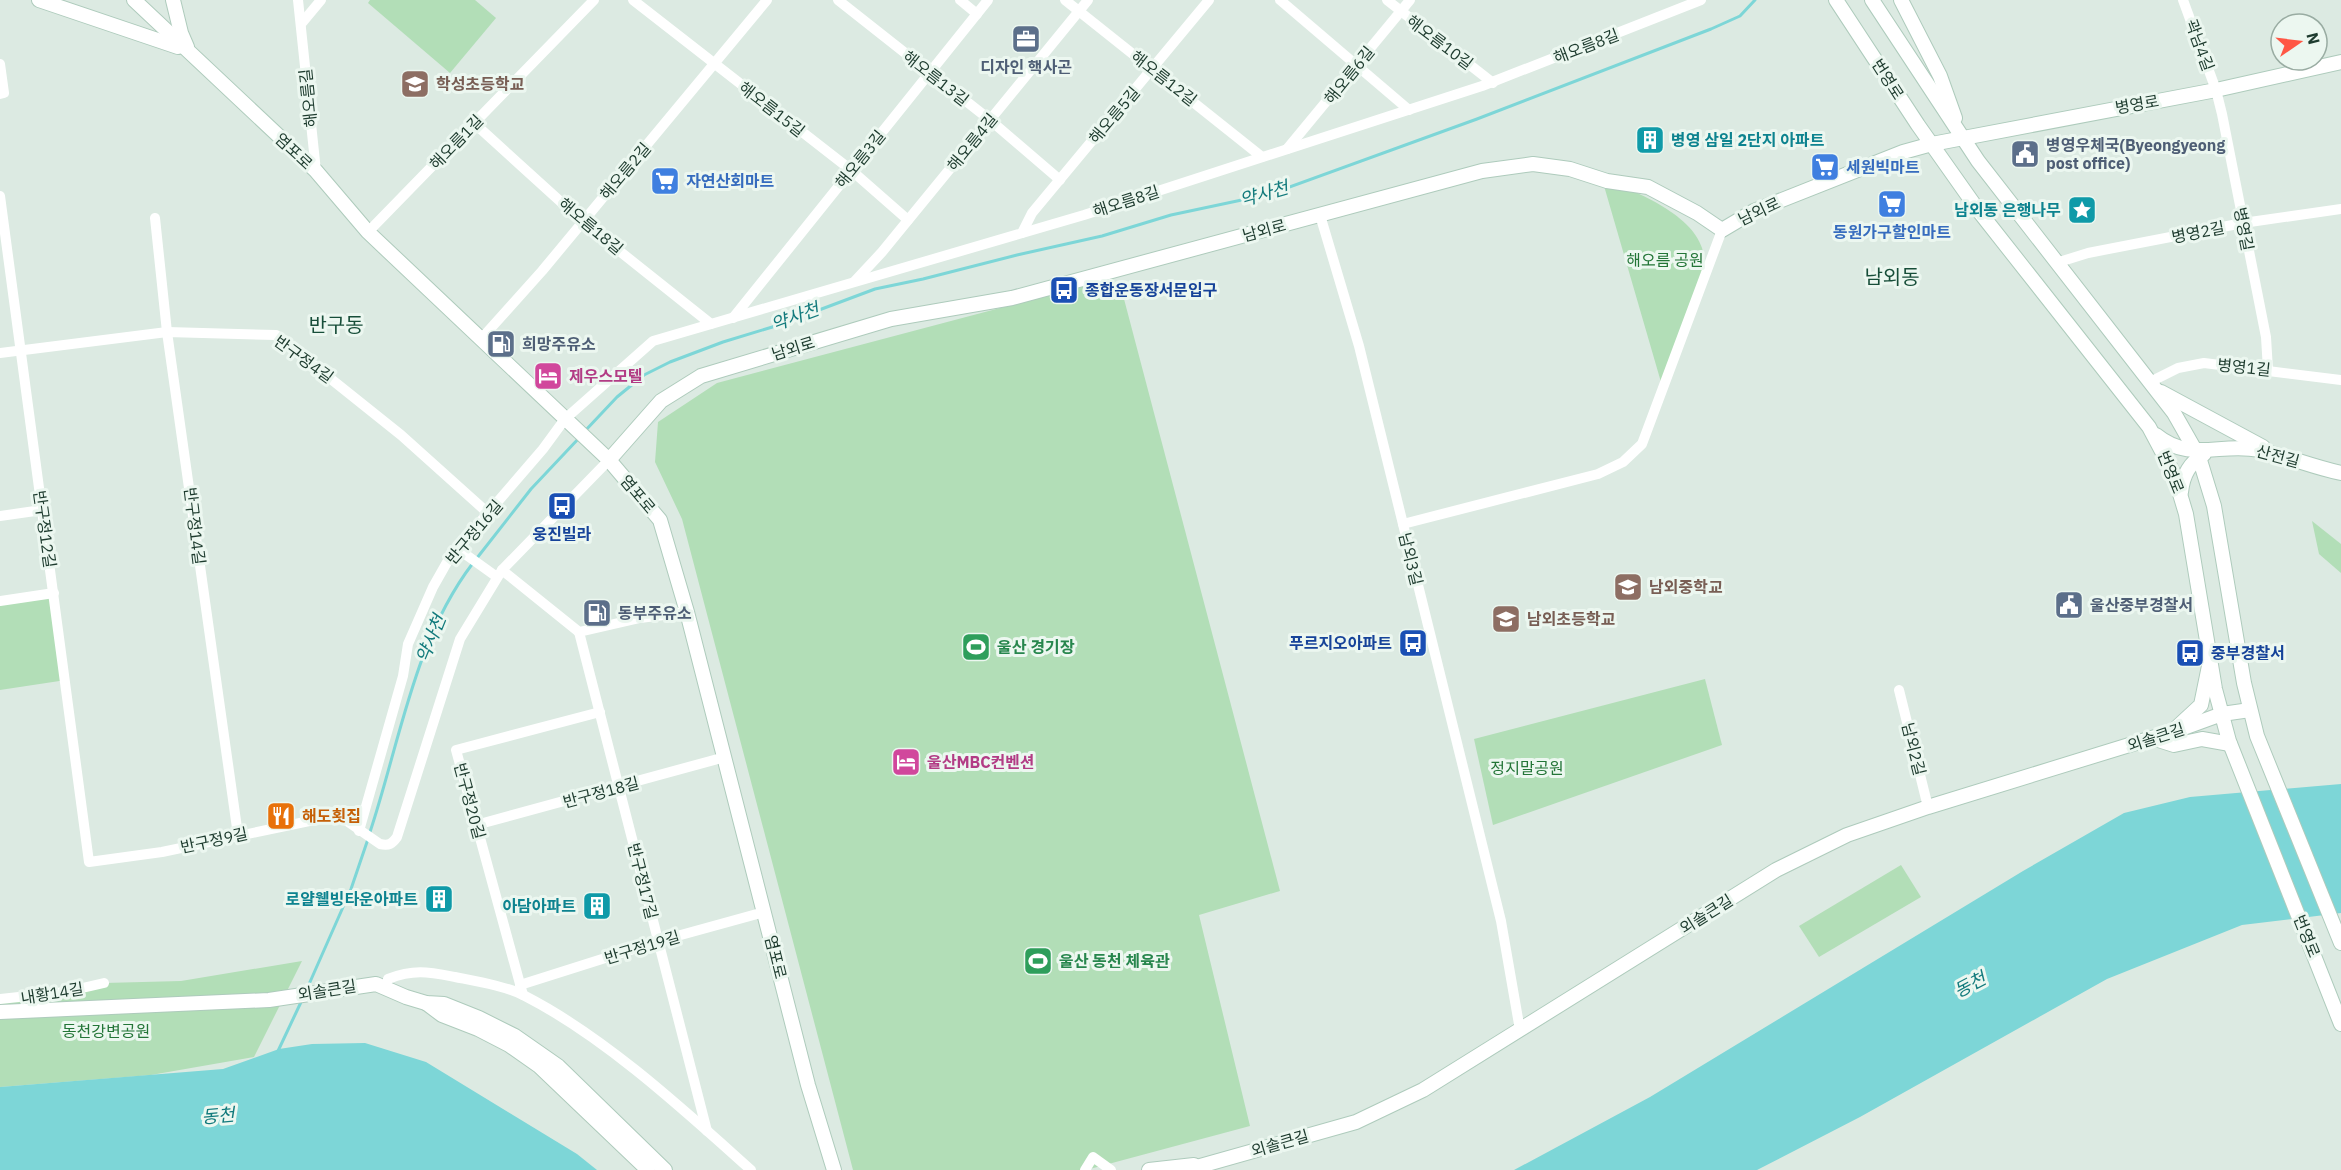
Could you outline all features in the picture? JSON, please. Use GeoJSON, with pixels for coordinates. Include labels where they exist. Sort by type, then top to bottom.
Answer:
{"type":"FeatureCollection","features":[{"type":"Feature","properties":{"kind":"main road"},"geometry":{"type":"LineString","coordinates":[[39,0],[165,41],[189,52]]}},
{"type":"Feature","properties":{"kind":"main road","name":"염포로"},"geometry":{"type":"LineString","coordinates":[[134,0],[316,171],[368,232],[609,460],[660,520],[725,757],[808,1085],[834,1170]]}},
{"type":"Feature","properties":{"kind":"main road"},"geometry":{"type":"LineString","coordinates":[[173,0],[181,33],[189,52]]}},
{"type":"Feature","properties":{"kind":"main road","name":"번영로"},"geometry":{"type":"LineString","coordinates":[[1836,0],[1978,210],[2149,427],[2170,464],[2181,494],[2210,658],[2230,742],[2341,1024]]}},
{"type":"Feature","properties":{"kind":"main road","name":"번영로"},"geometry":{"type":"LineString","coordinates":[[1872,0],[1961,137],[2174,413],[2198,454],[2214,506],[2250,710],[2257,736],[2341,943]]}},
{"type":"Feature","properties":{"kind":"main road"},"geometry":{"type":"LineString","coordinates":[[1901,0],[1940,76],[1961,137]]}},
{"type":"Feature","properties":{"kind":"main road","name":"병영로"},"geometry":{"type":"LineString","coordinates":[[1932,144],[2216,90],[2341,62]]}},
{"type":"Feature","properties":{"kind":"main road","name":"남외로"},"geometry":{"type":"LineString","coordinates":[[609,460],[661,401],[702,376],[891,319],[1012,298],[1482,171],[1533,164],[1570,169],[1607,181],[1648,187],[1697,213],[1722,230],[1749,213],[1903,152],[1932,144]]}},
{"type":"Feature","properties":{"kind":"main road"},"geometry":{"type":"LineString","coordinates":[[2153,386],[2278,455]]}},
{"type":"Feature","properties":{"kind":"main road"},"geometry":{"type":"LineString","coordinates":[[2149,427],[2157,436],[2175,447],[2198,454],[2184,475],[2181,494]]}},
{"type":"Feature","properties":{"kind":"main road","name":"산전길"},"geometry":{"type":"LineString","coordinates":[[2198,454],[2215,449],[2244,448],[2341,473]]}},
{"type":"Feature","properties":{"kind":"main road"},"geometry":{"type":"LineString","coordinates":[[2173,732],[2201,705],[2210,658]]}},
{"type":"Feature","properties":{"kind":"main road","name":"외솔큰길"},"geometry":{"type":"LineString","coordinates":[[1186,1170],[1356,1122],[1423,1090],[1776,870],[1847,835],[1928,807],[2173,732],[2222,714],[2250,710]]}},
{"type":"Feature","properties":{"kind":"main road"},"geometry":{"type":"LineString","coordinates":[[2152,738],[2174,745],[2202,739],[2230,742]]}},
{"type":"Feature","properties":{"kind":"main road","name":"외솔큰길"},"geometry":{"type":"LineString","coordinates":[[0,1012],[269,1000],[369,983],[376,984],[426,1003],[444,1004],[462,1010],[539,1050],[665,1170]]}},
{"type":"Feature","properties":{"kind":"main road"},"geometry":{"type":"LineString","coordinates":[[426,1003],[442,1015],[478,1029],[509,1045],[539,1066],[648,1170]]}},
{"type":"Feature","properties":{"kind":"main road"},"geometry":{"type":"LineString","coordinates":[[1149,1170],[1199,1167]]}},
{"type":"Feature","properties":{"kind":"street","name":"해오름길"},"geometry":{"type":"LineString","coordinates":[[298,0],[316,171]]}},
{"type":"Feature","properties":{"kind":"street"},"geometry":{"type":"LineString","coordinates":[[301,24],[321,0]]}},
{"type":"Feature","properties":{"kind":"street","name":"해오름1길"},"geometry":{"type":"LineString","coordinates":[[368,232],[594,0]]}},
{"type":"Feature","properties":{"kind":"street","name":"해오름15길"},"geometry":{"type":"LineString","coordinates":[[633,0],[851,170],[908,220]]}},
{"type":"Feature","properties":{"kind":"street","name":"해오름2길"},"geometry":{"type":"LineString","coordinates":[[481,339],[583,222],[767,0]]}},
{"type":"Feature","properties":{"kind":"street","name":"해오름13길"},"geometry":{"type":"LineString","coordinates":[[838,0],[990,120],[1060,180]]}},
{"type":"Feature","properties":{"kind":"street"},"geometry":{"type":"LineString","coordinates":[[960,0],[977,14]]}},
{"type":"Feature","properties":{"kind":"street","name":"해오름3길"},"geometry":{"type":"LineString","coordinates":[[733,318],[988,0]]}},
{"type":"Feature","properties":{"kind":"street","name":"해오름12길"},"geometry":{"type":"LineString","coordinates":[[1065,0],[1262,157]]}},
{"type":"Feature","properties":{"kind":"street","name":"해오름4길"},"geometry":{"type":"LineString","coordinates":[[853,282],[908,220],[1088,0]]}},
{"type":"Feature","properties":{"kind":"street","name":"해오름5길"},"geometry":{"type":"LineString","coordinates":[[1022,233],[1032,213],[1209,0]]}},
{"type":"Feature","properties":{"kind":"street"},"geometry":{"type":"LineString","coordinates":[[1280,0],[1409,110]]}},
{"type":"Feature","properties":{"kind":"street","name":"해오름10길"},"geometry":{"type":"LineString","coordinates":[[1387,0],[1493,83]]}},
{"type":"Feature","properties":{"kind":"street","name":"해오름6길"},"geometry":{"type":"LineString","coordinates":[[1287,149],[1410,0]]}},
{"type":"Feature","properties":{"kind":"street","name":"해오름8길"},"geometry":{"type":"LineString","coordinates":[[565,419],[653,341],[1022,233],[1493,83],[1701,0]]}},
{"type":"Feature","properties":{"kind":"street","name":"곽남4길"},"geometry":{"type":"LineString","coordinates":[[2183,0],[2216,90]]}},
{"type":"Feature","properties":{"kind":"street"},"geometry":{"type":"LineString","coordinates":[[0,64],[4,93],[0,94]]}},
{"type":"Feature","properties":{"kind":"street","name":"병영길"},"geometry":{"type":"LineString","coordinates":[[2216,90],[2266,337],[2268,370]]}},
{"type":"Feature","properties":{"kind":"street","name":"해오름18길"},"geometry":{"type":"LineString","coordinates":[[474,123],[583,222],[711,324]]}},
{"type":"Feature","properties":{"kind":"street","name":"반구정12길"},"geometry":{"type":"LineString","coordinates":[[0,196],[89,862]]}},
{"type":"Feature","properties":{"kind":"street","name":"병영2길"},"geometry":{"type":"LineString","coordinates":[[2056,263],[2088,253],[2243,224],[2341,209]]}},
{"type":"Feature","properties":{"kind":"street"},"geometry":{"type":"LineString","coordinates":[[1320,215],[1359,346],[1402,524]]}},
{"type":"Feature","properties":{"kind":"street","name":"반구정14길"},"geometry":{"type":"LineString","coordinates":[[154,218],[238,835]]}},
{"type":"Feature","properties":{"kind":"street","name":"남외3길"},"geometry":{"type":"LineString","coordinates":[[1520,1030],[1501,921],[1402,524],[1598,474],[1623,462],[1642,444],[1722,230]]}},
{"type":"Feature","properties":{"kind":"street","name":"반구정4길"},"geometry":{"type":"LineString","coordinates":[[0,353],[168,332],[276,335],[401,435],[489,514]]}},
{"type":"Feature","properties":{"kind":"street","name":"병영1길"},"geometry":{"type":"LineString","coordinates":[[2153,386],[2178,368],[2204,363],[2341,380]]}},
{"type":"Feature","properties":{"kind":"street","name":"반구정16길"},"geometry":{"type":"LineString","coordinates":[[360,831],[402,676],[408,644],[433,587],[450,557],[489,514],[565,419]]}},
{"type":"Feature","properties":{"kind":"street"},"geometry":{"type":"LineString","coordinates":[[360,831],[380,844],[390,845],[397,837],[460,639],[499,573],[609,460]]}},
{"type":"Feature","properties":{"kind":"street"},"geometry":{"type":"LineString","coordinates":[[0,516],[42,510]]}},
{"type":"Feature","properties":{"kind":"street"},"geometry":{"type":"LineString","coordinates":[[458,549],[499,573],[579,632],[640,618],[687,612]]}},
{"type":"Feature","properties":{"kind":"street"},"geometry":{"type":"LineString","coordinates":[[0,601],[54,593]]}},
{"type":"Feature","properties":{"kind":"street","name":"반구정17길"},"geometry":{"type":"LineString","coordinates":[[579,632],[707,1131]]}},
{"type":"Feature","properties":{"kind":"street","name":"남외2길"},"geometry":{"type":"LineString","coordinates":[[1899,690],[1928,807]]}},
{"type":"Feature","properties":{"kind":"street","name":"반구정20길"},"geometry":{"type":"LineString","coordinates":[[521,990],[456,750],[600,712]]}},
{"type":"Feature","properties":{"kind":"street","name":"반구정18길"},"geometry":{"type":"LineString","coordinates":[[476,825],[725,757]]}},
{"type":"Feature","properties":{"kind":"street","name":"반구정9길"},"geometry":{"type":"LineString","coordinates":[[89,862],[162,852],[338,815],[360,831]]}},
{"type":"Feature","properties":{"kind":"street","name":"반구정19길"},"geometry":{"type":"LineString","coordinates":[[521,990],[659,941],[764,912]]}},
{"type":"Feature","properties":{"kind":"street"},"geometry":{"type":"LineString","coordinates":[[388,979],[410,971],[426,972],[521,990],[614,1054],[752,1170]]}},
{"type":"Feature","properties":{"kind":"street","name":"내황14길"},"geometry":{"type":"LineString","coordinates":[[0,999],[54,994],[104,983]]}},
{"type":"Feature","properties":{"kind":"street"},"geometry":{"type":"LineString","coordinates":[[1085,1170],[1093,1157],[1111,1170]]}},
{"type":"Feature","properties":{"kind":"green space"},"geometry":{"type":"Polygon","coordinates":[[[370,0],[475,0],[496,18],[450,73],[368,3],[370,0]]]}},
{"type":"Feature","properties":{"kind":"green space","name":"해오름 공원"},"geometry":{"type":"Polygon","coordinates":[[[1602,179],[1660,204],[1686,224],[1702,248],[1704,261],[1697,297],[1663,389],[1602,179]]]}},
{"type":"Feature","properties":{"kind":"green space"},"geometry":{"type":"Polygon","coordinates":[[[1113,278],[1124,299],[1280,891],[1199,915],[1250,1126],[1086,1170],[853,1170],[682,519],[655,462],[658,422],[717,383],[1113,278]]]}},
{"type":"Feature","properties":{"kind":"green space"},"geometry":{"type":"Polygon","coordinates":[[[2312,521],[2341,544],[2341,573],[2319,554],[2312,521]]]}},
{"type":"Feature","properties":{"kind":"green space"},"geometry":{"type":"Polygon","coordinates":[[[54,593],[66,680],[0,690],[0,601],[54,593]]]}},
{"type":"Feature","properties":{"kind":"green space","name":"정지말공원"},"geometry":{"type":"Polygon","coordinates":[[[1705,679],[1722,745],[1493,825],[1474,739],[1705,679]]]}},
{"type":"Feature","properties":{"kind":"green space"},"geometry":{"type":"Polygon","coordinates":[[[1901,865],[1921,897],[1819,957],[1799,926],[1901,865]]]}},
{"type":"Feature","properties":{"kind":"green space","name":"동천강변공원"},"geometry":{"type":"Polygon","coordinates":[[[302,961],[254,1057],[151,1075],[0,1087],[0,998],[104,983],[181,981],[302,961]]]}},
{"type":"Feature","properties":{"kind":"water","name":"동천"},"geometry":{"type":"Polygon","coordinates":[[[2341,784],[2341,913],[2242,925],[2107,979],[1860,1117],[1757,1170],[1514,1170],[1650,1097],[2023,871],[2124,813],[2190,797],[2341,784]]]}},
{"type":"Feature","properties":{"kind":"water","name":"동천"},"geometry":{"type":"Polygon","coordinates":[[[365,1043],[426,1062],[577,1154],[597,1170],[0,1170],[0,1087],[223,1069],[279,1049],[312,1044],[365,1043]]]}},
{"type":"Feature","properties":{"kind":"waterway","name":"약사천"},"geometry":{"type":"LineString","coordinates":[[584,432],[617,397],[644,375],[670,362],[723,342],[779,325],[875,289],[1102,236],[1171,215],[1270,194],[1477,119],[1711,29],[1740,16],[1755,0]]}},
{"type":"Feature","properties":{"kind":"waterway","name":"약사천"},"geometry":{"type":"LineString","coordinates":[[477,558],[531,489],[580,437]]}},
{"type":"Feature","properties":{"kind":"waterway","name":"약사천"},"geometry":{"type":"LineString","coordinates":[[370,832],[422,658],[453,593],[473,563]]}},
{"type":"Feature","properties":{"kind":"waterway","name":"약사천"},"geometry":{"type":"LineString","coordinates":[[306,991],[351,889],[368,839]]}},
{"type":"Feature","properties":{"kind":"waterway","name":"약사천"},"geometry":{"type":"LineString","coordinates":[[278,1051],[302,1000]]}},
{"type":"Feature","properties":{"kind":"place","name":"디자인 핵사곤"},"geometry":{"type":"Point","coordinates":[1026,39]}},
{"type":"Feature","properties":{"kind":"place","name":"학성초등학교"},"geometry":{"type":"Point","coordinates":[415,84]}},
{"type":"Feature","properties":{"kind":"place","name":"병영 삼일 2단지 아파트"},"geometry":{"type":"Point","coordinates":[1650,140]}},
{"type":"Feature","properties":{"kind":"place","name":"병영우체국(Byeongyeong post office)"},"geometry":{"type":"Point","coordinates":[2025,154]}},
{"type":"Feature","properties":{"kind":"place","name":"세원빅마트"},"geometry":{"type":"Point","coordinates":[1825,167]}},
{"type":"Feature","properties":{"kind":"place","name":"자연산회마트"},"geometry":{"type":"Point","coordinates":[665,181]}},
{"type":"Feature","properties":{"kind":"place","name":"동원가구할인마트"},"geometry":{"type":"Point","coordinates":[1892,204]}},
{"type":"Feature","properties":{"kind":"place","name":"남외동 은행나무"},"geometry":{"type":"Point","coordinates":[2082,210]}},
{"type":"Feature","properties":{"kind":"place","name":"종합운동장서문입구"},"geometry":{"type":"Point","coordinates":[1064,290]}},
{"type":"Feature","properties":{"kind":"place","name":"희망주유소"},"geometry":{"type":"Point","coordinates":[501,344]}},
{"type":"Feature","properties":{"kind":"place","name":"제우스모텔"},"geometry":{"type":"Point","coordinates":[548,376]}},
{"type":"Feature","properties":{"kind":"place","name":"웅진빌라"},"geometry":{"type":"Point","coordinates":[562,506]}},
{"type":"Feature","properties":{"kind":"place","name":"남외중학교"},"geometry":{"type":"Point","coordinates":[1628,587]}},
{"type":"Feature","properties":{"kind":"place","name":"울산중부경찰서"},"geometry":{"type":"Point","coordinates":[2069,605]}},
{"type":"Feature","properties":{"kind":"place","name":"동부주유소"},"geometry":{"type":"Point","coordinates":[597,613]}},
{"type":"Feature","properties":{"kind":"place","name":"남외초등학교"},"geometry":{"type":"Point","coordinates":[1506,619]}},
{"type":"Feature","properties":{"kind":"place","name":"푸르지오아파트"},"geometry":{"type":"Point","coordinates":[1413,643]}},
{"type":"Feature","properties":{"kind":"place","name":"울산 경기장"},"geometry":{"type":"Point","coordinates":[976,647]}},
{"type":"Feature","properties":{"kind":"place","name":"중부경찰서"},"geometry":{"type":"Point","coordinates":[2190,653]}},
{"type":"Feature","properties":{"kind":"place","name":"울산MBC컨벤션"},"geometry":{"type":"Point","coordinates":[906,762]}},
{"type":"Feature","properties":{"kind":"place","name":"해도횟집"},"geometry":{"type":"Point","coordinates":[281,816]}},
{"type":"Feature","properties":{"kind":"place","name":"로얄웰빙타운아파트"},"geometry":{"type":"Point","coordinates":[439,899]}},
{"type":"Feature","properties":{"kind":"place","name":"아담아파트"},"geometry":{"type":"Point","coordinates":[597,906]}},
{"type":"Feature","properties":{"kind":"place","name":"울산 동천 체육관"},"geometry":{"type":"Point","coordinates":[1038,961]}},
{"type":"Feature","properties":{"kind":"district","name":"남외동"},"geometry":{"type":"Point","coordinates":[1892,277]}},
{"type":"Feature","properties":{"kind":"district","name":"반구동"},"geometry":{"type":"Point","coordinates":[336,325]}}]}
